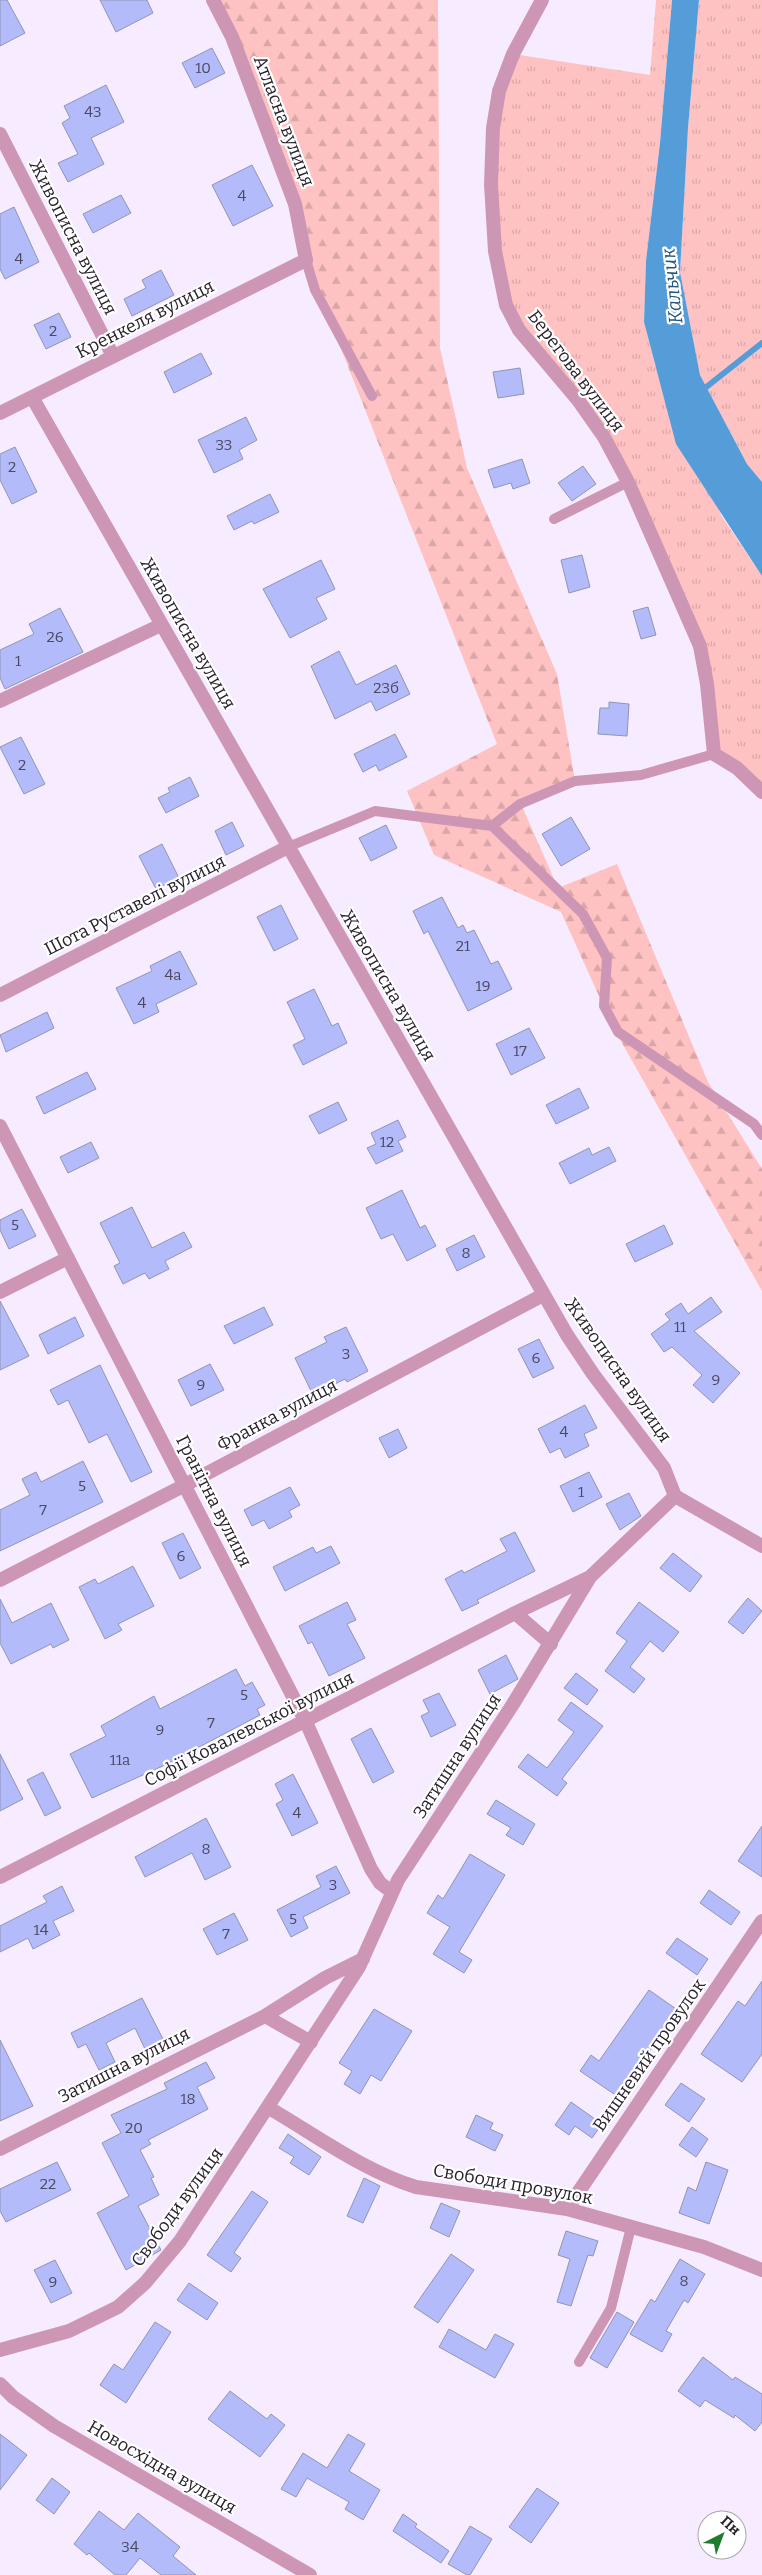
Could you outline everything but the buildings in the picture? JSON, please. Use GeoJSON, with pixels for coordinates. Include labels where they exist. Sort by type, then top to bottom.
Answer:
{"type":"FeatureCollection","features":[{"type":"Feature","properties":{"kind":"street","name":"Атласна вулиця"},"geometry":{"type":"LineString","coordinates":[[213,0],[232,37],[295,204],[306,260]]}},
{"type":"Feature","properties":{"kind":"street","name":"Берегова вулиця"},"geometry":{"type":"LineString","coordinates":[[542,0],[513,54],[499,91],[493,128],[491,184],[495,251],[506,305],[519,330],[578,400],[604,437],[628,482],[700,646],[707,684],[714,754]]}},
{"type":"Feature","properties":{"kind":"street","name":"Живописна вулиця"},"geometry":{"type":"LineString","coordinates":[[0,134],[113,356]]}},
{"type":"Feature","properties":{"kind":"street","name":"Кренкеля вулиця"},"geometry":{"type":"LineString","coordinates":[[0,413],[306,260]]}},
{"type":"Feature","properties":{"kind":"street","name":"Живописна вулиця"},"geometry":{"type":"LineString","coordinates":[[32,397],[543,1295],[593,1374],[664,1468],[675,1496]]}},
{"type":"Feature","properties":{"kind":"street"},"geometry":{"type":"LineString","coordinates":[[0,701],[161,625]]}},
{"type":"Feature","properties":{"kind":"street"},"geometry":{"type":"LineString","coordinates":[[714,754],[737,768],[762,792]]}},
{"type":"Feature","properties":{"kind":"street","name":"Шота Руставелі вулиця"},"geometry":{"type":"LineString","coordinates":[[0,996],[288,847]]}},
{"type":"Feature","properties":{"kind":"street","name":"Гранітна вулиця"},"geometry":{"type":"LineString","coordinates":[[0,1126],[306,1722],[371,1869],[380,1883],[392,1892]]}},
{"type":"Feature","properties":{"kind":"street"},"geometry":{"type":"LineString","coordinates":[[0,1292],[68,1258]]}},
{"type":"Feature","properties":{"kind":"street","name":"Франка вулиця"},"geometry":{"type":"LineString","coordinates":[[0,1580],[543,1295]]}},
{"type":"Feature","properties":{"kind":"street"},"geometry":{"type":"LineString","coordinates":[[675,1496],[762,1546]]}},
{"type":"Feature","properties":{"kind":"street","name":"Софії Ковалевської вулиця"},"geometry":{"type":"LineString","coordinates":[[0,1877],[306,1722],[515,1613],[590,1577],[675,1496]]}},
{"type":"Feature","properties":{"kind":"street","name":"Затишна вулиця"},"geometry":{"type":"LineString","coordinates":[[311,2042],[363,1960],[392,1892],[551,1644],[590,1577]]}},
{"type":"Feature","properties":{"kind":"street"},"geometry":{"type":"LineString","coordinates":[[515,1613],[551,1644]]}},
{"type":"Feature","properties":{"kind":"street","name":"Вишневий провулок"},"geometry":{"type":"LineString","coordinates":[[567,2209],[762,1921]]}},
{"type":"Feature","properties":{"kind":"street","name":"Затишна вулиця"},"geometry":{"type":"LineString","coordinates":[[0,2149],[265,2016],[325,1978],[363,1960]]}},
{"type":"Feature","properties":{"kind":"street"},"geometry":{"type":"LineString","coordinates":[[265,2016],[311,2042]]}},
{"type":"Feature","properties":{"kind":"street","name":"Свободи вулиця"},"geometry":{"type":"LineString","coordinates":[[0,2350],[69,2331],[95,2320],[118,2307],[145,2283],[180,2241],[311,2042]]}},
{"type":"Feature","properties":{"kind":"street","name":"Свободи провулок"},"geometry":{"type":"LineString","coordinates":[[269,2108],[376,2172],[416,2187],[567,2209],[704,2246],[762,2270]]}},
{"type":"Feature","properties":{"kind":"street","name":"Новосхідна вулиця"},"geometry":{"type":"LineString","coordinates":[[0,2384],[12,2397],[54,2426],[310,2575]]}},
{"type":"Feature","properties":{"kind":"lane"},"geometry":{"type":"LineString","coordinates":[[306,260],[315,290],[372,396]]}},
{"type":"Feature","properties":{"kind":"lane"},"geometry":{"type":"LineString","coordinates":[[554,520],[628,482]]}},
{"type":"Feature","properties":{"kind":"lane"},"geometry":{"type":"LineString","coordinates":[[492,826],[520,804],[575,781],[642,775],[714,754]]}},
{"type":"Feature","properties":{"kind":"lane"},"geometry":{"type":"LineString","coordinates":[[288,847],[375,811],[492,826],[583,914],[607,958],[604,1006],[618,1032],[754,1124],[762,1135]]}},
{"type":"Feature","properties":{"kind":"lane"},"geometry":{"type":"LineString","coordinates":[[579,2362],[610,2308],[631,2227]]}},
{"type":"Feature","properties":{"kind":"green space"},"geometry":{"type":"Polygon","coordinates":[[[213,0],[438,0],[440,348],[467,468],[557,674],[575,781],[521,804],[558,888],[617,864],[708,1082],[762,1169],[762,1291],[613,1027],[561,912],[434,855],[407,791],[497,744],[306,260],[295,204],[213,0]]]}},
{"type":"Feature","properties":{"kind":"green space"},"geometry":{"type":"Polygon","coordinates":[[[656,0],[672,0],[660,143],[646,261],[644,322],[655,365],[721,515],[762,576],[762,792],[714,754],[700,646],[604,437],[519,330],[495,251],[493,128],[513,54],[650,75],[656,0]]]}},
{"type":"Feature","properties":{"kind":"green space"},"geometry":{"type":"Polygon","coordinates":[[[699,0],[762,0],[762,482],[747,464],[700,375],[680,272],[688,128],[699,0]]]}},
{"type":"Feature","properties":{"kind":"water","name":"Кальчик"},"geometry":{"type":"Polygon","coordinates":[[[672,0],[699,0],[688,128],[680,272],[700,375],[747,464],[762,482],[762,576],[676,444],[644,322],[646,261],[660,143],[672,0]]]}},
{"type":"Feature","properties":{"kind":"waterway"},"geometry":{"type":"LineString","coordinates":[[700,392],[762,343]]}}]}
